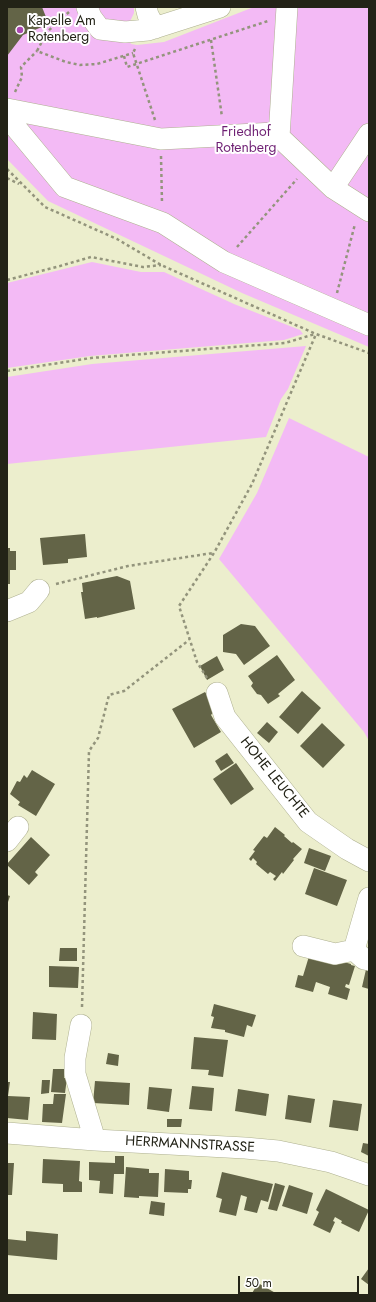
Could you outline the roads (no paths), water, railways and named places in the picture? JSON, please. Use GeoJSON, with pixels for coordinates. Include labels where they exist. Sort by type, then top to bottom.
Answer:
{"type":"FeatureCollection","features":[{"type":"Feature","properties":{"kind":"street"},"geometry":{"type":"LineString","coordinates":[[146,7],[151,29]]}},
{"type":"Feature","properties":{"kind":"street"},"geometry":{"type":"LineString","coordinates":[[78,10],[90,17],[100,29],[125,32],[151,29],[220,7]]}},
{"type":"Feature","properties":{"kind":"street"},"geometry":{"type":"LineString","coordinates":[[279,137],[287,11]]}},
{"type":"Feature","properties":{"kind":"street"},"geometry":{"type":"LineString","coordinates":[[10,103],[161,139],[275,133],[334,188],[364,209]]}},
{"type":"Feature","properties":{"kind":"street"},"geometry":{"type":"LineString","coordinates":[[7,117],[66,187],[163,223],[224,262],[333,310],[369,324]]}},
{"type":"Feature","properties":{"kind":"street"},"geometry":{"type":"LineString","coordinates":[[334,188],[369,134]]}},
{"type":"Feature","properties":{"kind":"street"},"geometry":{"type":"LineString","coordinates":[[7,611],[29,602],[39,590]]}},
{"type":"Feature","properties":{"kind":"street","name":"HOHE LEUCHTE"},"geometry":{"type":"LineString","coordinates":[[217,693],[225,717],[308,822],[347,849],[369,861]]}},
{"type":"Feature","properties":{"kind":"street"},"geometry":{"type":"LineString","coordinates":[[303,946],[335,954],[362,955],[369,898]]}},
{"type":"Feature","properties":{"kind":"street"},"geometry":{"type":"LineString","coordinates":[[81,1025],[75,1058],[75,1074],[95,1140]]}},
{"type":"Feature","properties":{"kind":"street","name":"HERRMANNSTRASSE"},"geometry":{"type":"LineString","coordinates":[[7,1133],[278,1151],[331,1162],[369,1175]]}},
{"type":"Feature","properties":{"kind":"place","name":"Kapelle Am Rotenberg"},"geometry":{"type":"Point","coordinates":[20,30]}},
{"type":"Feature","properties":{"kind":"park label","name":"Friedhof Rotenberg"},"geometry":{"type":"Point","coordinates":[246,142]}}]}
